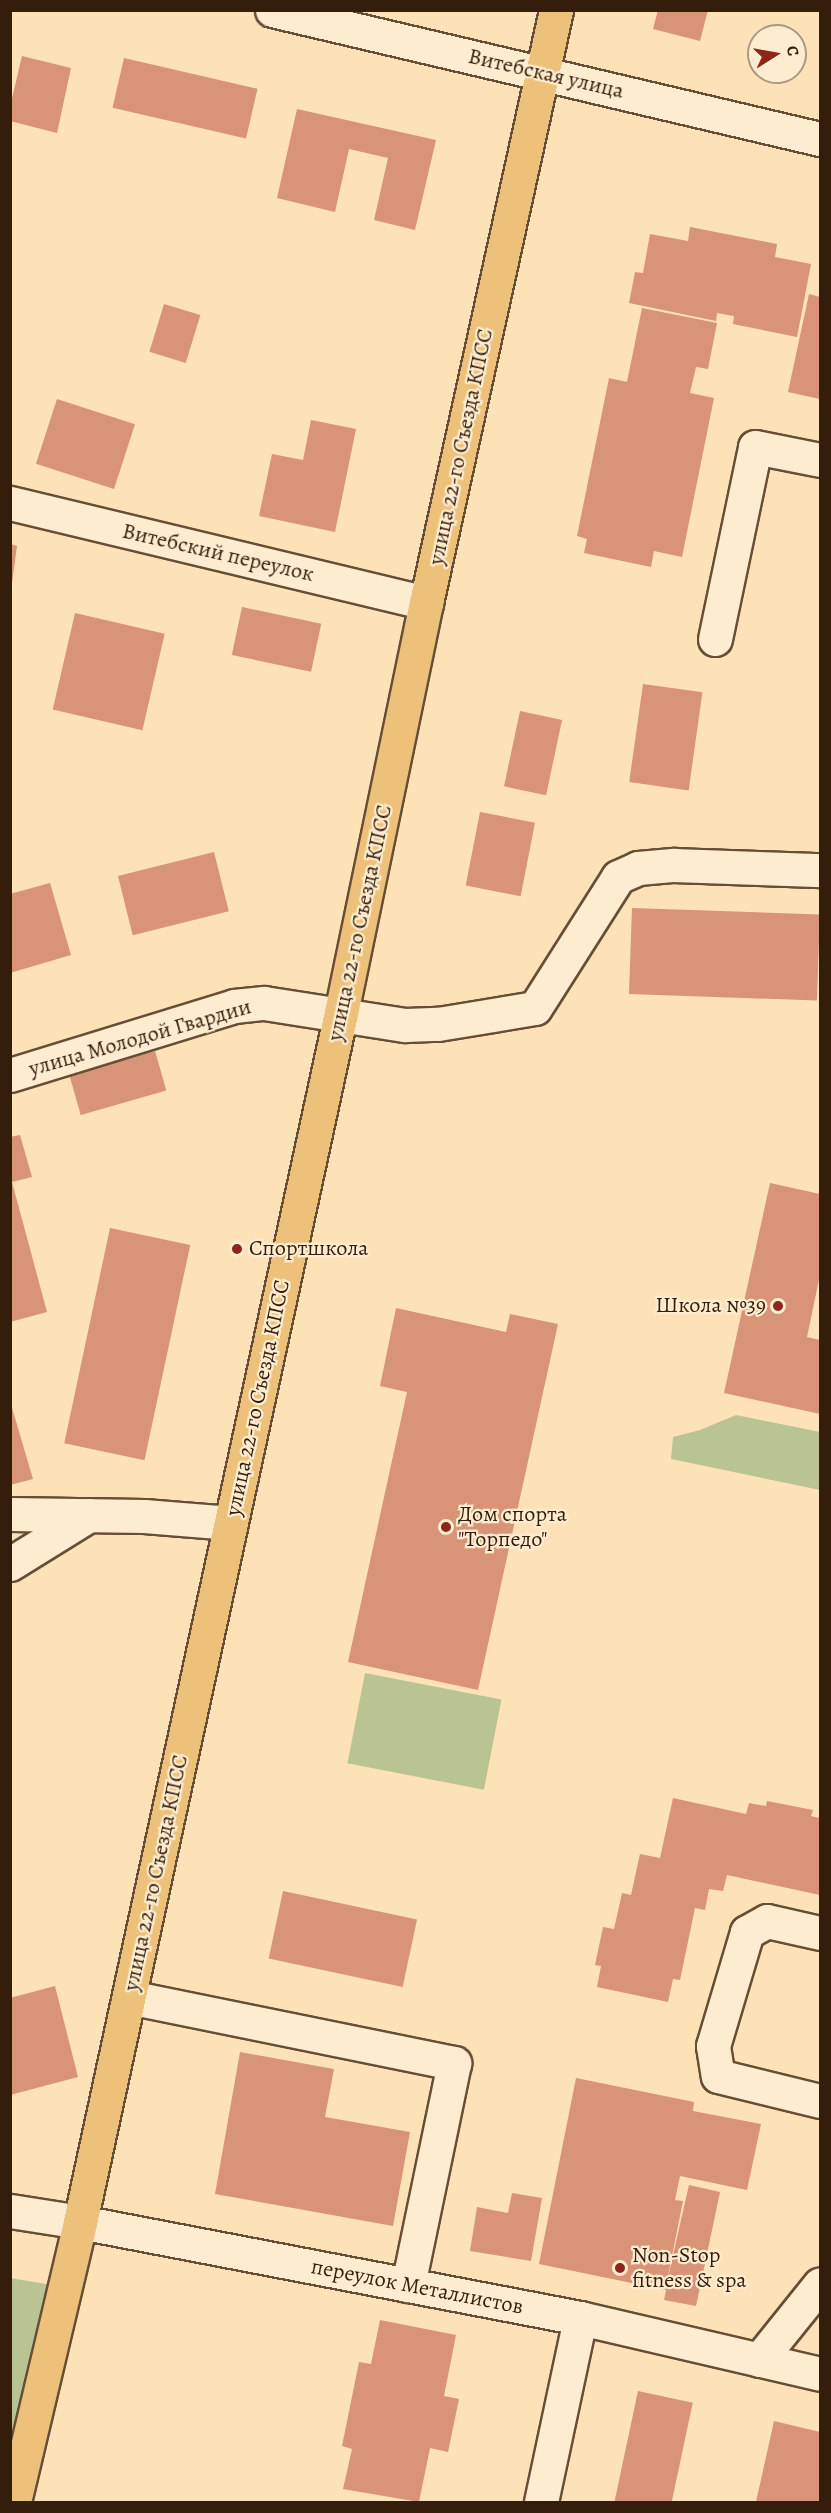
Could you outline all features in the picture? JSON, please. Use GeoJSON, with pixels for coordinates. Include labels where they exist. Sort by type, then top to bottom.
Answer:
{"type":"FeatureCollection","features":[{"type":"Feature","properties":{"kind":"main road","name":"улица 22-го Съезда КПСС"},"geometry":{"type":"LineString","coordinates":[[14,2502],[80,2222],[129,1997],[341,1013],[426,603],[556,10]]}},
{"type":"Feature","properties":{"kind":"street","name":"Витебская улица"},"geometry":{"type":"LineString","coordinates":[[272,10],[820,138]]}},
{"type":"Feature","properties":{"kind":"street"},"geometry":{"type":"LineString","coordinates":[[716,639],[755,447],[820,460]]}},
{"type":"Feature","properties":{"kind":"street","name":"Витебский переулок"},"geometry":{"type":"LineString","coordinates":[[10,503],[426,603]]}},
{"type":"Feature","properties":{"kind":"street","name":"улица Молодой Гвардии"},"geometry":{"type":"LineString","coordinates":[[10,1075],[234,1006],[264,1003],[341,1013],[405,1025],[438,1024],[535,1008],[618,877],[638,868],[675,865],[820,870]]}},
{"type":"Feature","properties":{"kind":"street"},"geometry":{"type":"LineString","coordinates":[[10,1514],[144,1516],[231,1523]]}},
{"type":"Feature","properties":{"kind":"street"},"geometry":{"type":"LineString","coordinates":[[10,1564],[89,1515]]}},
{"type":"Feature","properties":{"kind":"street"},"geometry":{"type":"LineString","coordinates":[[820,1933],[766,1921],[747,1932],[713,2046],[718,2076],[820,2101]]}},
{"type":"Feature","properties":{"kind":"street"},"geometry":{"type":"LineString","coordinates":[[129,1997],[454,2063],[408,2285]]}},
{"type":"Feature","properties":{"kind":"street","name":"переулок Металлистов"},"geometry":{"type":"LineString","coordinates":[[10,2211],[80,2222],[580,2318],[820,2374]]}},
{"type":"Feature","properties":{"kind":"street"},"geometry":{"type":"LineString","coordinates":[[759,2360],[820,2284]]}},
{"type":"Feature","properties":{"kind":"street"},"geometry":{"type":"LineString","coordinates":[[541,2502],[580,2318]]}},
{"type":"Feature","properties":{"kind":"green space"},"geometry":{"type":"Polygon","coordinates":[[[736,1415],[820,1432],[820,1490],[671,1459],[673,1437],[700,1430],[736,1415]]]}},
{"type":"Feature","properties":{"kind":"green space"},"geometry":{"type":"Polygon","coordinates":[[[365,1673],[501,1700],[484,1790],[347,1763],[365,1673]]]}},
{"type":"Feature","properties":{"kind":"green space"},"geometry":{"type":"Polygon","coordinates":[[[10,2278],[65,2287],[10,2502],[10,2278]]]}},
{"type":"Feature","properties":{"kind":"building"},"geometry":{"type":"Polygon","coordinates":[[[658,10],[708,10],[700,41],[653,29],[658,10]]]}},
{"type":"Feature","properties":{"kind":"building"},"geometry":{"type":"Polygon","coordinates":[[[22,56],[71,68],[57,133],[10,121],[10,107],[22,56]]]}},
{"type":"Feature","properties":{"kind":"building"},"geometry":{"type":"Polygon","coordinates":[[[124,58],[257,89],[246,139],[113,108],[124,58]]]}},
{"type":"Feature","properties":{"kind":"building"},"geometry":{"type":"Polygon","coordinates":[[[297,109],[436,140],[415,230],[374,220],[388,158],[349,149],[335,212],[277,198],[297,109]]]}},
{"type":"Feature","properties":{"kind":"building"},"geometry":{"type":"Polygon","coordinates":[[[690,227],[777,244],[775,257],[811,264],[797,337],[733,324],[734,316],[717,313],[716,321],[629,303],[635,272],[643,273],[650,234],[688,241],[690,227]]]}},
{"type":"Feature","properties":{"kind":"building"},"geometry":{"type":"Polygon","coordinates":[[[809,294],[820,297],[820,399],[788,392],[809,294]]]}},
{"type":"Feature","properties":{"kind":"building"},"geometry":{"type":"Polygon","coordinates":[[[164,304],[200,315],[186,363],[149,352],[164,304]]]}},
{"type":"Feature","properties":{"kind":"building"},"geometry":{"type":"Polygon","coordinates":[[[642,308],[717,323],[708,369],[696,367],[690,393],[714,398],[682,557],[654,551],[651,567],[584,553],[587,539],[577,536],[609,378],[627,382],[642,308]]]}},
{"type":"Feature","properties":{"kind":"building"},"geometry":{"type":"Polygon","coordinates":[[[57,399],[135,424],[114,489],[36,464],[57,399]]]}},
{"type":"Feature","properties":{"kind":"building"},"geometry":{"type":"Polygon","coordinates":[[[311,420],[356,429],[335,532],[259,516],[272,454],[303,460],[311,420]]]}},
{"type":"Feature","properties":{"kind":"building"},"geometry":{"type":"Polygon","coordinates":[[[10,544],[17,546],[12,583],[10,583],[10,544]]]}},
{"type":"Feature","properties":{"kind":"building"},"geometry":{"type":"Polygon","coordinates":[[[242,607],[321,624],[311,672],[232,655],[242,607]]]}},
{"type":"Feature","properties":{"kind":"building"},"geometry":{"type":"Polygon","coordinates":[[[75,613],[165,634],[142,730],[53,709],[75,613]]]}},
{"type":"Feature","properties":{"kind":"building"},"geometry":{"type":"Polygon","coordinates":[[[643,684],[702,692],[689,790],[629,782],[643,684]]]}},
{"type":"Feature","properties":{"kind":"building"},"geometry":{"type":"Polygon","coordinates":[[[520,711],[562,720],[546,795],[504,786],[520,711]]]}},
{"type":"Feature","properties":{"kind":"building"},"geometry":{"type":"Polygon","coordinates":[[[480,812],[535,823],[521,896],[466,886],[480,812]]]}},
{"type":"Feature","properties":{"kind":"building"},"geometry":{"type":"Polygon","coordinates":[[[214,852],[229,911],[133,935],[118,876],[214,852]]]}},
{"type":"Feature","properties":{"kind":"building"},"geometry":{"type":"Polygon","coordinates":[[[50,883],[71,955],[10,973],[10,894],[50,883]]]}},
{"type":"Feature","properties":{"kind":"building"},"geometry":{"type":"Polygon","coordinates":[[[632,908],[820,915],[817,1001],[629,994],[632,908]]]}},
{"type":"Feature","properties":{"kind":"building"},"geometry":{"type":"Polygon","coordinates":[[[155,1051],[166,1090],[81,1115],[69,1076],[155,1051]]]}},
{"type":"Feature","properties":{"kind":"building"},"geometry":{"type":"Polygon","coordinates":[[[20,1135],[32,1177],[12,1182],[47,1312],[10,1322],[10,1137],[20,1135]]]}},
{"type":"Feature","properties":{"kind":"building","name":"Школа №39"},"geometry":{"type":"Polygon","coordinates":[[[770,1183],[820,1194],[820,1275],[807,1337],[820,1340],[820,1414],[724,1393],[770,1183]]]}},
{"type":"Feature","properties":{"kind":"building"},"geometry":{"type":"Polygon","coordinates":[[[110,1228],[190,1245],[144,1460],[64,1443],[110,1228]]]}},
{"type":"Feature","properties":{"kind":"building","name":"Дом спорта \"Торпедо\""},"geometry":{"type":"Polygon","coordinates":[[[396,1308],[506,1332],[510,1314],[558,1324],[478,1690],[348,1662],[407,1392],[380,1386],[396,1308]]]}},
{"type":"Feature","properties":{"kind":"building"},"geometry":{"type":"Polygon","coordinates":[[[10,1401],[33,1479],[10,1485],[10,1401]]]}},
{"type":"Feature","properties":{"kind":"building"},"geometry":{"type":"Polygon","coordinates":[[[673,1798],[746,1814],[749,1803],[766,1806],[767,1801],[813,1810],[811,1816],[820,1818],[820,1895],[727,1875],[723,1891],[709,1889],[705,1910],[695,1908],[680,1980],[673,1979],[668,2002],[597,1987],[601,1966],[595,1965],[603,1927],[614,1929],[622,1893],[631,1895],[640,1854],[660,1858],[673,1798]]]}},
{"type":"Feature","properties":{"kind":"building"},"geometry":{"type":"Polygon","coordinates":[[[283,1891],[417,1919],[403,1987],[269,1958],[283,1891]]]}},
{"type":"Feature","properties":{"kind":"building"},"geometry":{"type":"Polygon","coordinates":[[[55,1986],[78,2077],[10,2095],[10,1998],[55,1986]]]}},
{"type":"Feature","properties":{"kind":"building"},"geometry":{"type":"Polygon","coordinates":[[[240,2052],[334,2069],[325,2117],[410,2132],[393,2226],[215,2194],[240,2052]]]}},
{"type":"Feature","properties":{"kind":"building"},"geometry":{"type":"Polygon","coordinates":[[[576,2078],[694,2102],[693,2111],[761,2124],[747,2190],[680,2176],[675,2200],[683,2201],[666,2286],[689,2185],[720,2192],[696,2306],[664,2300],[666,2290],[539,2264],[576,2078]]]}},
{"type":"Feature","properties":{"kind":"building"},"geometry":{"type":"Polygon","coordinates":[[[512,2193],[542,2198],[531,2261],[470,2251],[477,2207],[508,2213],[512,2193]]]}},
{"type":"Feature","properties":{"kind":"building"},"geometry":{"type":"Polygon","coordinates":[[[380,2320],[456,2335],[444,2396],[459,2399],[448,2452],[430,2448],[419,2502],[343,2489],[352,2449],[342,2446],[359,2362],[371,2364],[380,2320]]]}},
{"type":"Feature","properties":{"kind":"building"},"geometry":{"type":"Polygon","coordinates":[[[638,2391],[693,2403],[672,2502],[614,2502],[638,2391]]]}},
{"type":"Feature","properties":{"kind":"building"},"geometry":{"type":"Polygon","coordinates":[[[774,2421],[820,2432],[820,2502],[756,2502],[774,2421]]]}},
{"type":"Feature","properties":{"kind":"place","name":"Спортшкола"},"geometry":{"type":"Point","coordinates":[237,1249]}},
{"type":"Feature","properties":{"kind":"place","name":"Школа №39"},"geometry":{"type":"Point","coordinates":[778,1306]}},
{"type":"Feature","properties":{"kind":"place","name":"Дом спорта \"Торпедо\""},"geometry":{"type":"Point","coordinates":[446,1527]}},
{"type":"Feature","properties":{"kind":"place","name":"Non-Stop fitness & spa"},"geometry":{"type":"Point","coordinates":[620,2268]}}]}
